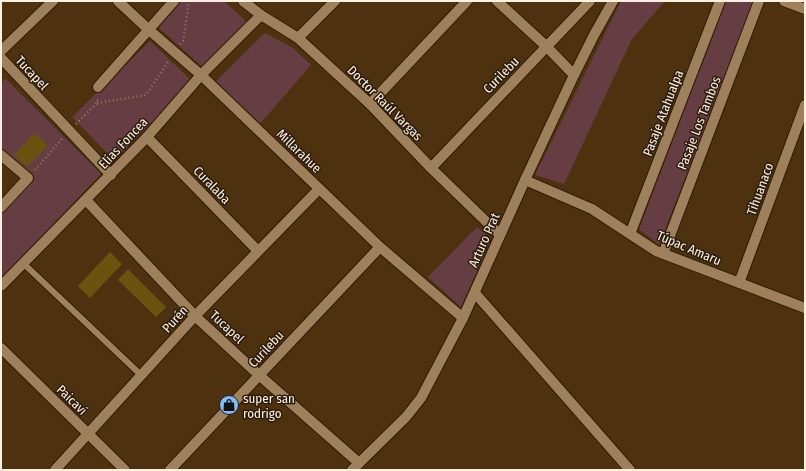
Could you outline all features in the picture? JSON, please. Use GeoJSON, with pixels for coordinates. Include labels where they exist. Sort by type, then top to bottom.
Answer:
{"type":"FeatureCollection","features":[{"type":"Feature","properties":{"kind":"street"},"geometry":{"type":"LineString","coordinates":[[1,51],[53,1]]}},
{"type":"Feature","properties":{"kind":"street","name":"Millarahue"},"geometry":{"type":"LineString","coordinates":[[118,1],[201,75],[380,247],[463,318]]}},
{"type":"Feature","properties":{"kind":"street"},"geometry":{"type":"LineString","coordinates":[[98,87],[174,1]]}},
{"type":"Feature","properties":{"kind":"street","name":"Doctor Raúl Vargas"},"geometry":{"type":"LineString","coordinates":[[243,1],[261,15],[298,38],[370,104],[431,168],[500,235]]}},
{"type":"Feature","properties":{"kind":"street"},"geometry":{"type":"LineString","coordinates":[[298,38],[335,1]]}},
{"type":"Feature","properties":{"kind":"street"},"geometry":{"type":"LineString","coordinates":[[370,104],[467,1]]}},
{"type":"Feature","properties":{"kind":"street"},"geometry":{"type":"LineString","coordinates":[[496,1],[547,47],[574,75]]}},
{"type":"Feature","properties":{"kind":"street","name":"Curilebu"},"geometry":{"type":"LineString","coordinates":[[431,168],[590,1]]}},
{"type":"Feature","properties":{"kind":"street","name":"Arturo Prat"},"geometry":{"type":"LineString","coordinates":[[356,467],[406,417],[421,398],[463,318],[574,75],[613,1]]}},
{"type":"Feature","properties":{"kind":"street","name":"Pasaje Atahualpa"},"geometry":{"type":"LineString","coordinates":[[630,234],[720,1]]}},
{"type":"Feature","properties":{"kind":"street","name":"Pasaje Los Tambos"},"geometry":{"type":"LineString","coordinates":[[663,254],[759,1]]}},
{"type":"Feature","properties":{"kind":"street"},"geometry":{"type":"LineString","coordinates":[[784,1],[805,9]]}},
{"type":"Feature","properties":{"kind":"street","name":"Elías Foncea"},"geometry":{"type":"LineString","coordinates":[[1,286],[111,175],[147,137],[201,75],[261,15]]}},
{"type":"Feature","properties":{"kind":"street","name":"Tucapel"},"geometry":{"type":"LineString","coordinates":[[1,58],[111,175]]}},
{"type":"Feature","properties":{"kind":"street","name":"Tihuanaco"},"geometry":{"type":"LineString","coordinates":[[739,283],[805,104]]}},
{"type":"Feature","properties":{"kind":"street","name":"Curalaba"},"geometry":{"type":"LineString","coordinates":[[147,137],[258,251]]}},
{"type":"Feature","properties":{"kind":"street"},"geometry":{"type":"LineString","coordinates":[[1,154],[28,178],[1,207]]}},
{"type":"Feature","properties":{"kind":"street","name":"Túpac Amaru"},"geometry":{"type":"LineString","coordinates":[[525,180],[592,210],[656,251],[805,308]]}},
{"type":"Feature","properties":{"kind":"street","name":"Purén"},"geometry":{"type":"LineString","coordinates":[[55,470],[195,316],[319,189]]}},
{"type":"Feature","properties":{"kind":"street","name":"Tucapel"},"geometry":{"type":"LineString","coordinates":[[86,200],[195,316],[356,467]]}},
{"type":"Feature","properties":{"kind":"street","name":"Curilebu"},"geometry":{"type":"LineString","coordinates":[[170,470],[380,247]]}},
{"type":"Feature","properties":{"kind":"street"},"geometry":{"type":"LineString","coordinates":[[475,293],[630,470]]}},
{"type":"Feature","properties":{"kind":"street","name":"Paicaví"},"geometry":{"type":"LineString","coordinates":[[1,348],[125,470]]}},
{"type":"Feature","properties":{"kind":"lane"},"geometry":{"type":"LineString","coordinates":[[23,263],[141,375]]}},
{"type":"Feature","properties":{"kind":"path"},"geometry":{"type":"LineString","coordinates":[[97,103],[146,95],[183,41],[189,1]]}},
{"type":"Feature","properties":{"kind":"shaded area"},"geometry":{"type":"Polygon","coordinates":[[[181,1],[224,1],[249,24],[207,71],[158,27],[181,1]]]}},
{"type":"Feature","properties":{"kind":"shaded area"},"geometry":{"type":"Polygon","coordinates":[[[621,1],[665,1],[632,39],[564,184],[535,175],[621,1]]]}},
{"type":"Feature","properties":{"kind":"shaded area"},"geometry":{"type":"Polygon","coordinates":[[[726,1],[754,1],[659,245],[639,229],[726,1]]]}},
{"type":"Feature","properties":{"kind":"shaded area"},"geometry":{"type":"Polygon","coordinates":[[[265,33],[293,48],[311,65],[259,125],[214,83],[265,33]]]}},
{"type":"Feature","properties":{"kind":"shaded area"},"geometry":{"type":"Polygon","coordinates":[[[150,41],[193,82],[114,160],[72,117],[150,41]]]}},
{"type":"Feature","properties":{"kind":"shaded area"},"geometry":{"type":"Polygon","coordinates":[[[5,78],[101,174],[1,278],[1,215],[34,178],[1,148],[1,84],[5,78]]]}},
{"type":"Feature","properties":{"kind":"shaded area"},"geometry":{"type":"Polygon","coordinates":[[[477,227],[491,239],[461,307],[428,277],[477,227]]]}},
{"type":"Feature","properties":{"kind":"building"},"geometry":{"type":"Polygon","coordinates":[[[35,133],[48,145],[27,167],[14,155],[35,133]]]}},
{"type":"Feature","properties":{"kind":"building"},"geometry":{"type":"Polygon","coordinates":[[[110,252],[122,264],[90,298],[78,286],[110,252]]]}},
{"type":"Feature","properties":{"kind":"building"},"geometry":{"type":"Polygon","coordinates":[[[128,269],[166,307],[156,317],[118,280],[128,269]]]}},
{"type":"Feature","properties":{"kind":"place","name":"super san rodrigo"},"geometry":{"type":"Point","coordinates":[229,405]}}]}
